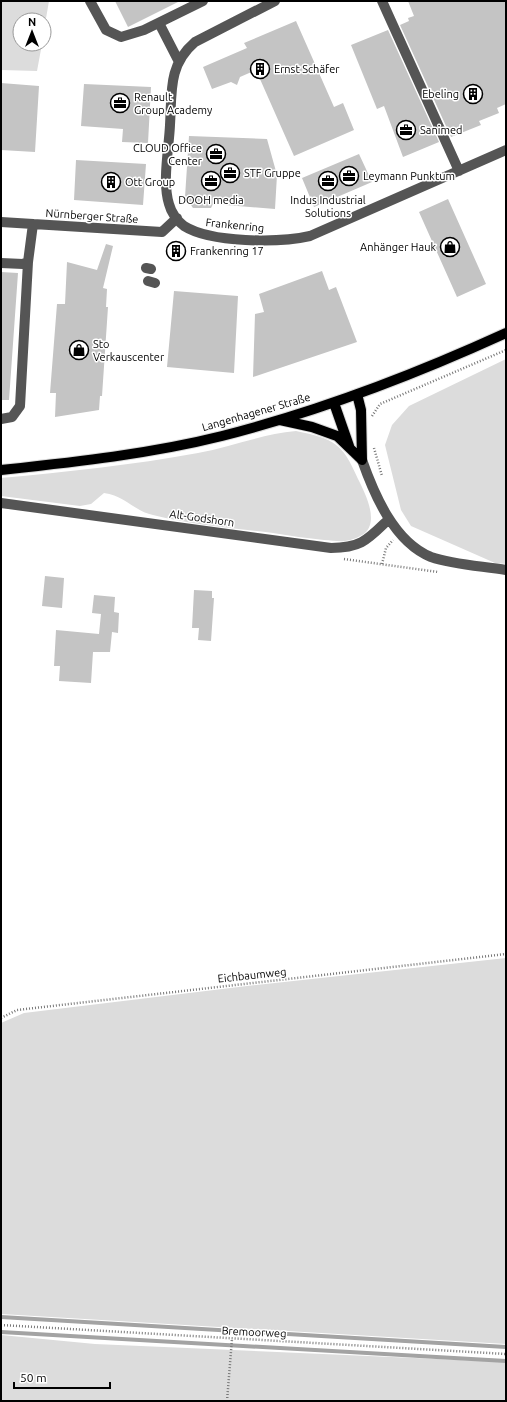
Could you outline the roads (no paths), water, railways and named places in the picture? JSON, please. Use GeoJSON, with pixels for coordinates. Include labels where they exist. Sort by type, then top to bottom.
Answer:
{"type":"FeatureCollection","features":[{"type":"Feature","properties":{"kind":"main road","name":"Langenhagener Straße"},"geometry":{"type":"LineString","coordinates":[[1,470],[90,460],[161,449],[221,436],[334,403],[426,368],[506,333]]}},
{"type":"Feature","properties":{"kind":"main road"},"geometry":{"type":"LineString","coordinates":[[357,394],[361,410],[362,460]]}},
{"type":"Feature","properties":{"kind":"main road"},"geometry":{"type":"LineString","coordinates":[[334,403],[351,449]]}},
{"type":"Feature","properties":{"kind":"main road"},"geometry":{"type":"LineString","coordinates":[[278,420],[312,427],[337,436],[362,460]]}},
{"type":"Feature","properties":{"kind":"street"},"geometry":{"type":"LineString","coordinates":[[90,1],[106,30],[121,37],[159,23],[203,1]]}},
{"type":"Feature","properties":{"kind":"street","name":"Frankenring"},"geometry":{"type":"LineString","coordinates":[[276,1],[195,42],[186,49],[178,60],[172,81],[166,191],[169,204],[177,218],[184,226],[212,236],[272,241],[293,240],[318,233],[506,150]]}},
{"type":"Feature","properties":{"kind":"street"},"geometry":{"type":"LineString","coordinates":[[382,1],[458,171]]}},
{"type":"Feature","properties":{"kind":"street"},"geometry":{"type":"LineString","coordinates":[[159,23],[178,60]]}},
{"type":"Feature","properties":{"kind":"street","name":"Nürnberger Straße"},"geometry":{"type":"LineString","coordinates":[[1,222],[162,232],[177,218]]}},
{"type":"Feature","properties":{"kind":"street"},"geometry":{"type":"LineString","coordinates":[[1,420],[12,417],[20,406],[28,262],[33,224]]}},
{"type":"Feature","properties":{"kind":"street"},"geometry":{"type":"LineString","coordinates":[[1,263],[23,264],[28,262]]}},
{"type":"Feature","properties":{"kind":"street"},"geometry":{"type":"LineString","coordinates":[[362,460],[371,488],[389,519],[415,547],[430,556],[506,570]]}},
{"type":"Feature","properties":{"kind":"street","name":"Alt-Godshorn"},"geometry":{"type":"LineString","coordinates":[[1,503],[330,548],[349,548],[366,540],[389,519]]}},
{"type":"Feature","properties":{"kind":"waterway"},"geometry":{"type":"LineString","coordinates":[[1,1317],[506,1347]]}},
{"type":"Feature","properties":{"kind":"waterway"},"geometry":{"type":"LineString","coordinates":[[1,1332],[506,1361]]}},
{"type":"Feature","properties":{"kind":"place","name":"Ernst Schäfer"},"geometry":{"type":"Point","coordinates":[260,69]}},
{"type":"Feature","properties":{"kind":"place","name":"Ebeling"},"geometry":{"type":"Point","coordinates":[473,94]}},
{"type":"Feature","properties":{"kind":"place","name":"Renault Group Academy"},"geometry":{"type":"Point","coordinates":[120,103]}},
{"type":"Feature","properties":{"kind":"place","name":"Sanimed"},"geometry":{"type":"Point","coordinates":[406,130]}},
{"type":"Feature","properties":{"kind":"place","name":"CLOUD Office Center"},"geometry":{"type":"Point","coordinates":[216,154]}},
{"type":"Feature","properties":{"kind":"place","name":"STF Gruppe"},"geometry":{"type":"Point","coordinates":[230,173]}},
{"type":"Feature","properties":{"kind":"place","name":"Leymann Punktum"},"geometry":{"type":"Point","coordinates":[349,176]}},
{"type":"Feature","properties":{"kind":"place","name":"DOOH media"},"geometry":{"type":"Point","coordinates":[211,181]}},
{"type":"Feature","properties":{"kind":"place","name":"Indus Industrial Solutions"},"geometry":{"type":"Point","coordinates":[328,181]}},
{"type":"Feature","properties":{"kind":"place","name":"Ott Group"},"geometry":{"type":"Point","coordinates":[111,182]}},
{"type":"Feature","properties":{"kind":"place","name":"Anhänger Hauk"},"geometry":{"type":"Point","coordinates":[450,247]}},
{"type":"Feature","properties":{"kind":"place","name":"Frankenring 17"},"geometry":{"type":"Point","coordinates":[176,251]}},
{"type":"Feature","properties":{"kind":"place","name":"Sto Verkauscenter"},"geometry":{"type":"Point","coordinates":[79,350]}}]}
